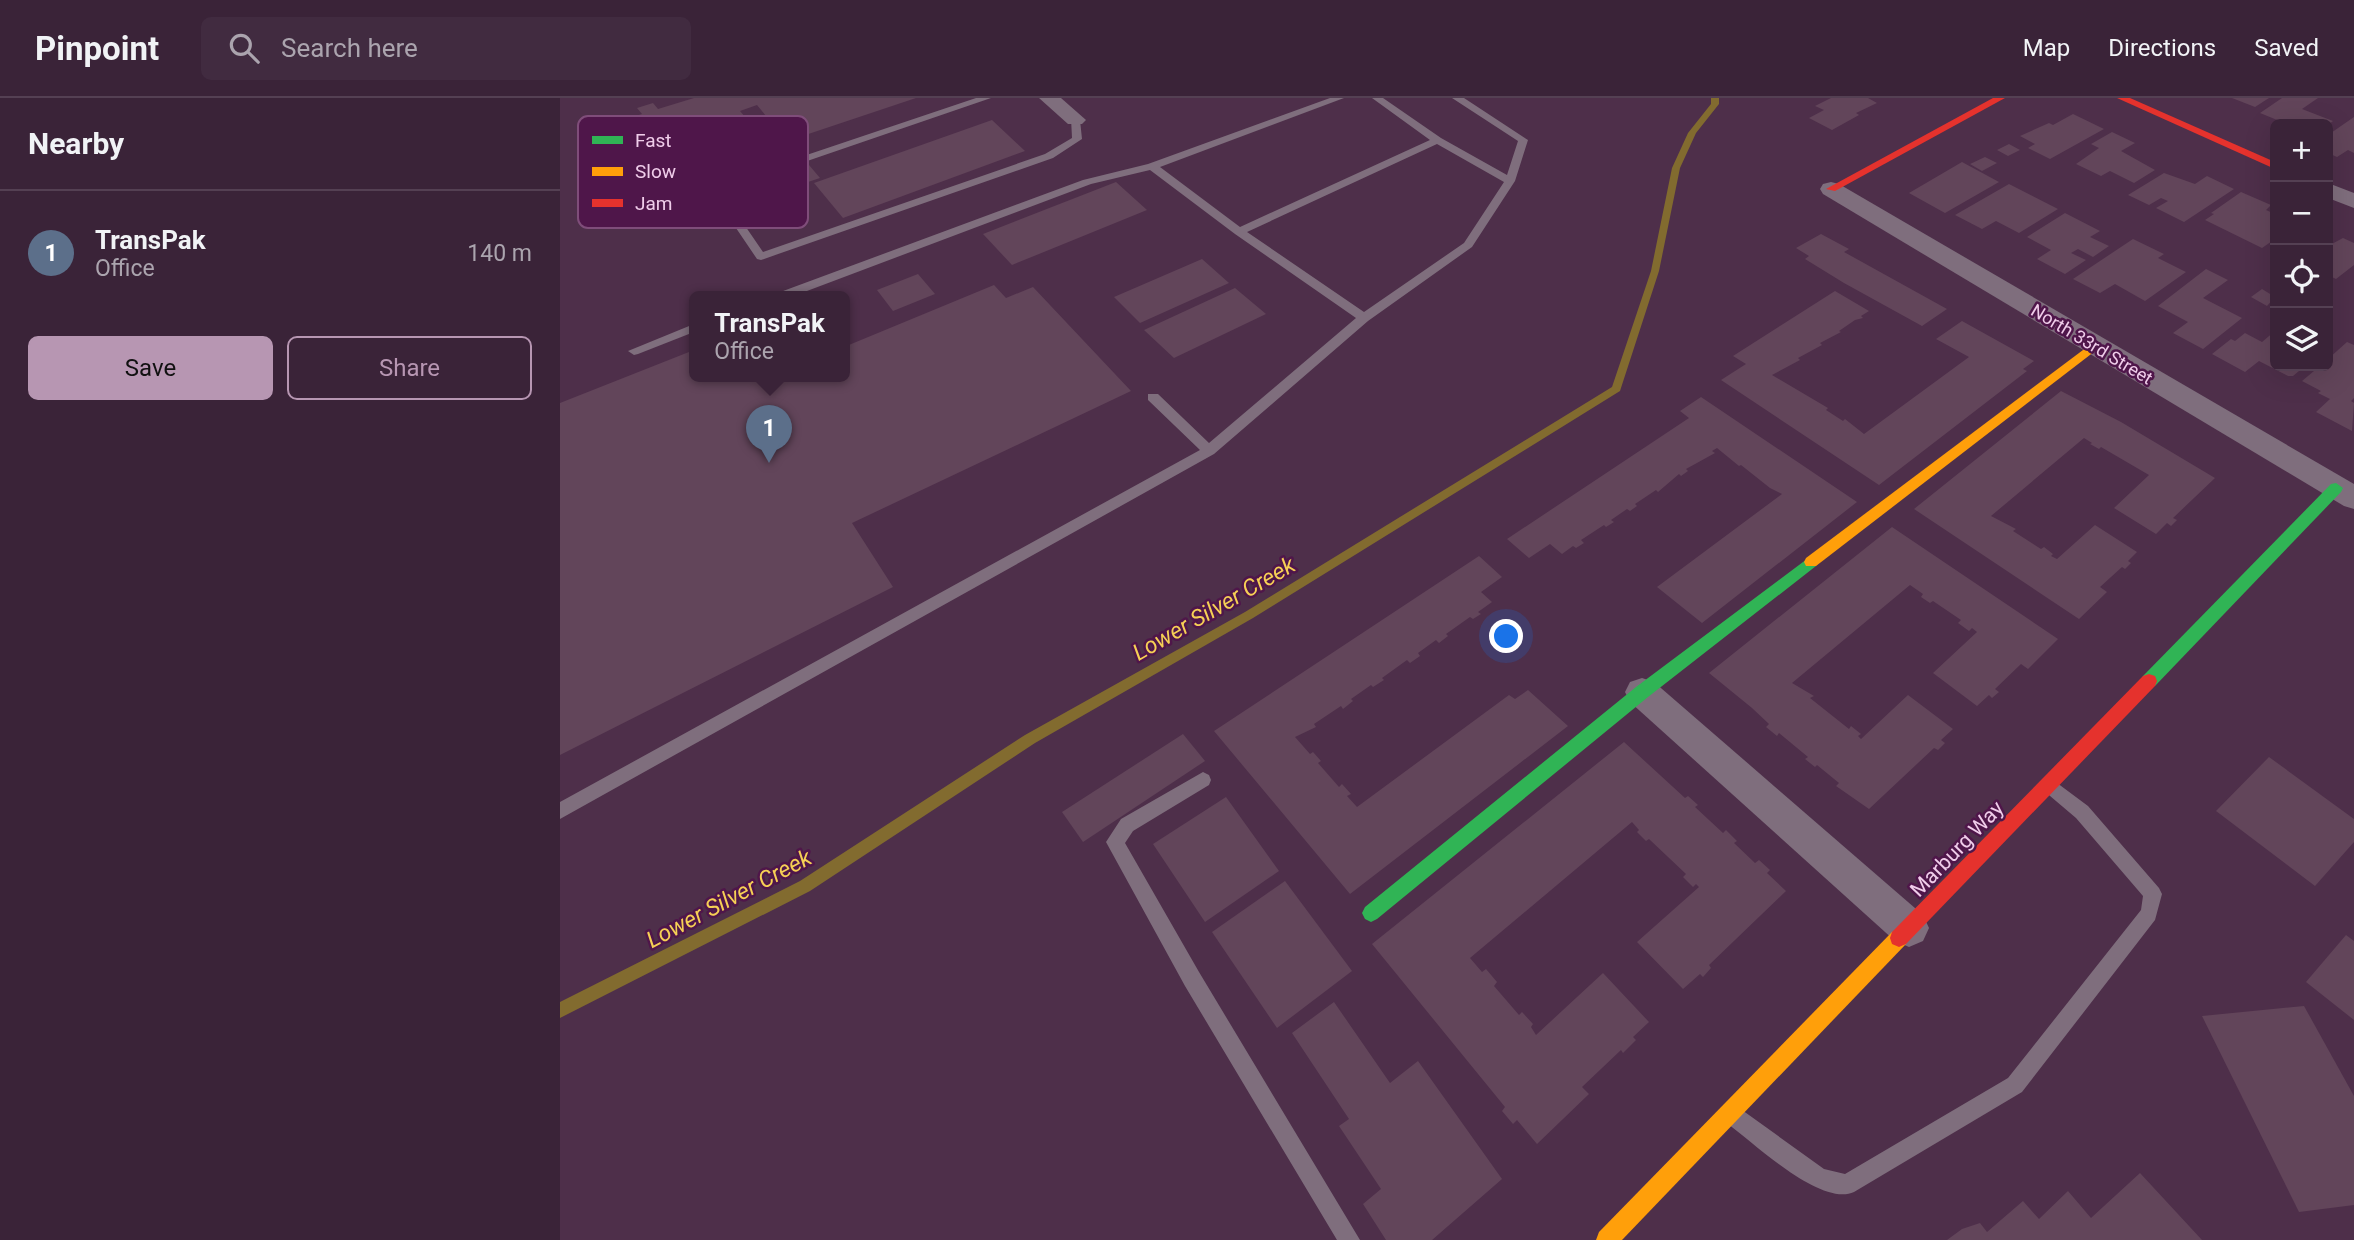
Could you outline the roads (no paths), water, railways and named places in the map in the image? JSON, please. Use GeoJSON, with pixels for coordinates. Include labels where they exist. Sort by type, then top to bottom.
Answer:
{"type":"FeatureCollection","features":[{"type":"Feature","properties":{"kind":"street"},"geometry":{"type":"LineString","coordinates":[[1049,98],[1075,120]]}},
{"type":"Feature","properties":{"kind":"street"},"geometry":{"type":"LineString","coordinates":[[1831,189],[2000,98]]}},
{"type":"Feature","properties":{"kind":"street"},"geometry":{"type":"LineString","coordinates":[[2122,98],[2270,164]]}},
{"type":"Feature","properties":{"kind":"street","name":"North 33rd Street"},"geometry":{"type":"LineString","coordinates":[[1831,189],[2345,493]]}},
{"type":"Feature","properties":{"kind":"street"},"geometry":{"type":"LineString","coordinates":[[2333,192],[2354,201]]}},
{"type":"Feature","properties":{"kind":"street"},"geometry":{"type":"LineString","coordinates":[[1371,913],[1642,692],[2095,345]]}},
{"type":"Feature","properties":{"kind":"street","name":"Marburg Way"},"geometry":{"type":"LineString","coordinates":[[1607,1240],[2049,785],[2345,493]]}},
{"type":"Feature","properties":{"kind":"street"},"geometry":{"type":"LineString","coordinates":[[1642,692],[1909,928]]}},
{"type":"Feature","properties":{"kind":"lane"},"geometry":{"type":"LineString","coordinates":[[808,158],[986,98]]}},
{"type":"Feature","properties":{"kind":"lane"},"geometry":{"type":"LineString","coordinates":[[795,291],[1087,183],[1152,166],[1339,98]]}},
{"type":"Feature","properties":{"kind":"lane"},"geometry":{"type":"LineString","coordinates":[[1377,98],[1437,140],[1510,181]]}},
{"type":"Feature","properties":{"kind":"lane"},"geometry":{"type":"LineString","coordinates":[[560,811],[1209,451],[1364,318],[1468,245],[1510,181],[1523,140],[1457,98]]}},
{"type":"Feature","properties":{"kind":"lane"},"geometry":{"type":"LineString","coordinates":[[741,228],[761,257],[1049,156],[1076,139],[1075,120]]}},
{"type":"Feature","properties":{"kind":"lane"},"geometry":{"type":"LineString","coordinates":[[1239,232],[1437,140]]}},
{"type":"Feature","properties":{"kind":"lane"},"geometry":{"type":"LineString","coordinates":[[1152,166],[1239,232],[1364,318]]}},
{"type":"Feature","properties":{"kind":"lane"},"geometry":{"type":"LineString","coordinates":[[634,351],[689,330]]}},
{"type":"Feature","properties":{"kind":"lane"},"geometry":{"type":"LineString","coordinates":[[1153,397],[1209,451]]}},
{"type":"Feature","properties":{"kind":"lane"},"geometry":{"type":"LineString","coordinates":[[1203,780],[1127,825],[1115,842],[1192,979],[1349,1240]]}},
{"type":"Feature","properties":{"kind":"lane"},"geometry":{"type":"LineString","coordinates":[[1730,1114],[1819,1179],[1847,1185],[2014,1085],[2149,914],[2153,894],[2082,812],[2049,785]]}},
{"type":"Feature","properties":{"kind":"waterway","name":"Lower Silver Creek"},"geometry":{"type":"LineString","coordinates":[[560,1010],[805,886],[1030,739],[1249,615],[1616,389],[1655,271],[1676,168],[1692,133],[1715,104],[1715,98]]}},
{"type":"Feature","properties":{"kind":"place","name":"TransPak"},"geometry":{"type":"Point","coordinates":[769,463]}}]}
